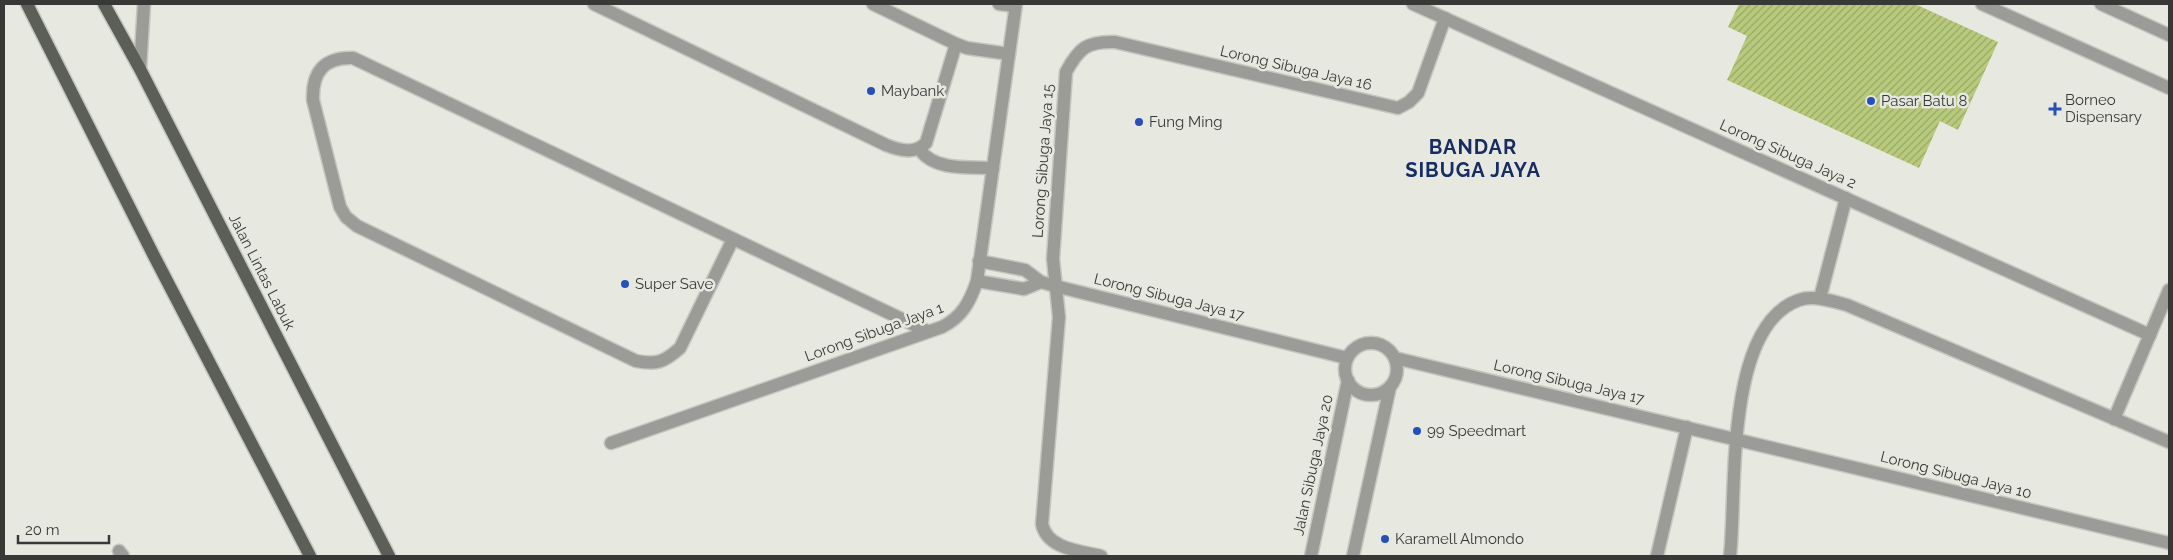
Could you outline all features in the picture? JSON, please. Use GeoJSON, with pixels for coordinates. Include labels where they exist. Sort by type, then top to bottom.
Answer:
{"type":"FeatureCollection","features":[{"type":"Feature","properties":{"kind":"main road"},"geometry":{"type":"LineString","coordinates":[[27,4],[153,254],[310,556]]}},
{"type":"Feature","properties":{"kind":"main road","name":"Jalan Lintas Labuk"},"geometry":{"type":"LineString","coordinates":[[104,4],[140,70],[389,556]]}},
{"type":"Feature","properties":{"kind":"street"},"geometry":{"type":"LineString","coordinates":[[140,70],[144,4]]}},
{"type":"Feature","properties":{"kind":"street"},"geometry":{"type":"LineString","coordinates":[[594,4],[886,145],[914,151],[920,150],[926,143],[956,44]]}},
{"type":"Feature","properties":{"kind":"street"},"geometry":{"type":"LineString","coordinates":[[873,4],[956,44],[967,48],[1009,54]]}},
{"type":"Feature","properties":{"kind":"street"},"geometry":{"type":"LineString","coordinates":[[998,4],[1015,5]]}},
{"type":"Feature","properties":{"kind":"street","name":"Lorong Sibuga Jaya 2"},"geometry":{"type":"LineString","coordinates":[[1412,4],[2150,335]]}},
{"type":"Feature","properties":{"kind":"street"},"geometry":{"type":"LineString","coordinates":[[1982,4],[2169,88]]}},
{"type":"Feature","properties":{"kind":"street"},"geometry":{"type":"LineString","coordinates":[[2101,4],[2169,35]]}},
{"type":"Feature","properties":{"kind":"street","name":"Lorong Sibuga Jaya 1"},"geometry":{"type":"LineString","coordinates":[[611,443],[947,324],[964,311],[977,281],[1015,5]]}},
{"type":"Feature","properties":{"kind":"street","name":"Lorong Sibuga Jaya 16"},"geometry":{"type":"LineString","coordinates":[[1086,46],[1099,41],[1116,42],[1398,108],[1409,102],[1418,93],[1445,18]]}},
{"type":"Feature","properties":{"kind":"street","name":"Lorong Sibuga Jaya 15"},"geometry":{"type":"LineString","coordinates":[[1086,46],[1074,57],[1066,72],[1053,259],[1059,317],[1042,524],[1048,538],[1062,546],[1101,556]]}},
{"type":"Feature","properties":{"kind":"street"},"geometry":{"type":"LineString","coordinates":[[733,239],[680,348],[668,358],[653,364],[636,361],[357,226],[346,217],[340,207],[313,100],[312,85],[318,73],[326,64],[339,58],[353,58],[927,331]]}},
{"type":"Feature","properties":{"kind":"street"},"geometry":{"type":"LineString","coordinates":[[920,150],[924,157],[933,162],[993,168]]}},
{"type":"Feature","properties":{"kind":"street"},"geometry":{"type":"LineString","coordinates":[[1820,298],[1846,198]]}},
{"type":"Feature","properties":{"kind":"street","name":"Lorong Sibuga Jaya 17"},"geometry":{"type":"LineString","coordinates":[[980,261],[1025,270],[1041,282],[1055,286],[1347,358]]}},
{"type":"Feature","properties":{"kind":"street"},"geometry":{"type":"LineString","coordinates":[[977,281],[1024,289],[1041,282]]}},
{"type":"Feature","properties":{"kind":"street"},"geometry":{"type":"LineString","coordinates":[[2114,419],[2169,290]]}},
{"type":"Feature","properties":{"kind":"street"},"geometry":{"type":"LineString","coordinates":[[1730,556],[1736,438],[1741,393],[1758,344],[1769,323],[1783,309],[1800,300],[1820,298],[1847,305],[2169,442]]}},
{"type":"Feature","properties":{"kind":"street"},"geometry":{"type":"LineString","coordinates":[[1353,556],[1390,387],[1398,373],[1395,358],[1384,345],[1376,343],[1359,346],[1347,358],[1346,371],[1348,380],[1358,391],[1366,394],[1383,392],[1390,387]]}},
{"type":"Feature","properties":{"kind":"street","name":"Lorong Sibuga Jaya 17"},"geometry":{"type":"LineString","coordinates":[[1395,358],[1736,438]]}},
{"type":"Feature","properties":{"kind":"street","name":"Jalan Sibuga Jaya 20"},"geometry":{"type":"LineString","coordinates":[[1311,556],[1348,380]]}},
{"type":"Feature","properties":{"kind":"street"},"geometry":{"type":"LineString","coordinates":[[1657,556],[1687,427]]}},
{"type":"Feature","properties":{"kind":"street","name":"Lorong Sibuga Jaya 10"},"geometry":{"type":"LineString","coordinates":[[1736,438],[2169,542]]}},
{"type":"Feature","properties":{"kind":"building","name":"Pasar Batu 8"},"geometry":{"type":"Polygon","coordinates":[[[1739,4],[1915,4],[1998,42],[1958,130],[1940,121],[1919,168],[1727,80],[1747,36],[1728,27],[1739,4]]]}},
{"type":"Feature","properties":{"kind":"place","name":"Maybank"},"geometry":{"type":"Point","coordinates":[871,91]}},
{"type":"Feature","properties":{"kind":"place","name":"Pasar Batu 8"},"geometry":{"type":"Point","coordinates":[1871,101]}},
{"type":"Feature","properties":{"kind":"place","name":"Borneo Dispensary"},"geometry":{"type":"Point","coordinates":[2055,109]}},
{"type":"Feature","properties":{"kind":"place","name":"Fung Ming"},"geometry":{"type":"Point","coordinates":[1139,122]}},
{"type":"Feature","properties":{"kind":"place","name":"Super Save"},"geometry":{"type":"Point","coordinates":[625,284]}},
{"type":"Feature","properties":{"kind":"place","name":"99 Speedmart"},"geometry":{"type":"Point","coordinates":[1417,431]}},
{"type":"Feature","properties":{"kind":"place","name":"Karamell Almondo"},"geometry":{"type":"Point","coordinates":[1385,539]}},
{"type":"Feature","properties":{"kind":"district","name":"BANDAR SIBUGA JAYA"},"geometry":{"type":"Point","coordinates":[1473,158]}}]}
